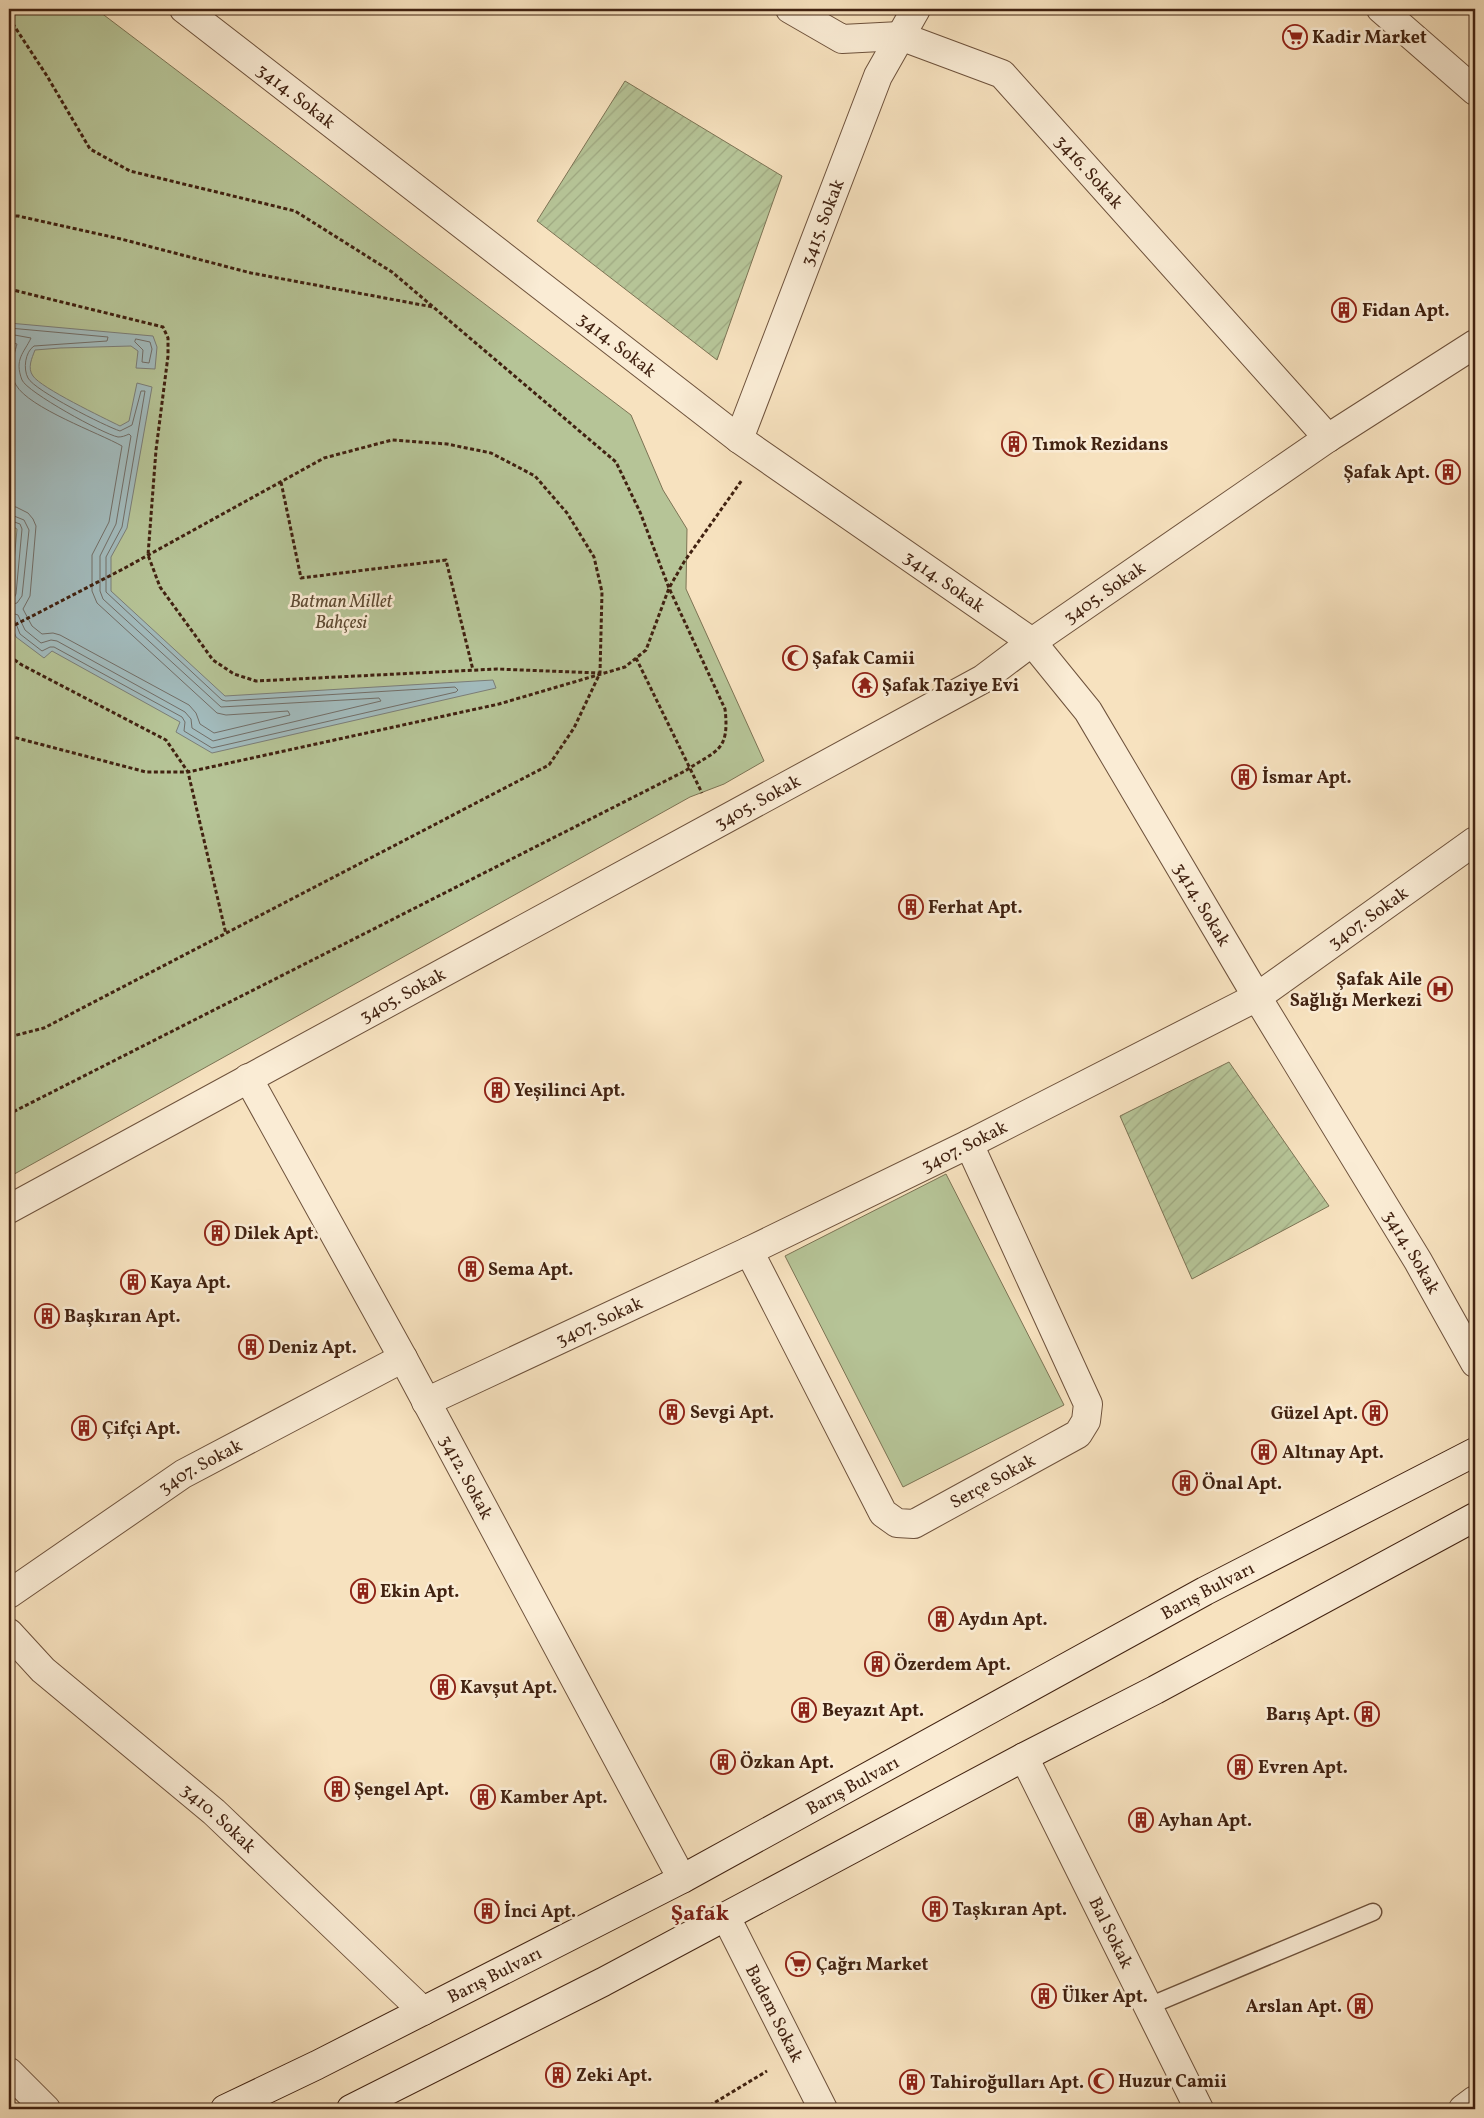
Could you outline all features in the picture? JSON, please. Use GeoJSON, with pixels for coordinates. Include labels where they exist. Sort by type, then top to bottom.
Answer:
{"type":"FeatureCollection","features":[{"type":"Feature","properties":{"kind":"street","name":"3414. Sokak"},"geometry":{"type":"LineString","coordinates":[[184,9],[750,446],[1032,642],[1088,711],[1257,997],[1418,1261],[1475,1363]]}},
{"type":"Feature","properties":{"kind":"street","name":"3416. Sokak"},"geometry":{"type":"LineString","coordinates":[[790,9],[842,39],[900,36],[1002,74],[1328,438]]}},
{"type":"Feature","properties":{"kind":"street","name":"3415. Sokak"},"geometry":{"type":"LineString","coordinates":[[750,446],[878,76],[916,9]]}},
{"type":"Feature","properties":{"kind":"street"},"geometry":{"type":"LineString","coordinates":[[1382,9],[1475,91]]}},
{"type":"Feature","properties":{"kind":"street","name":"3405. Sokak"},"geometry":{"type":"LineString","coordinates":[[9,1209],[983,679],[1032,642],[1328,438],[1475,344]]}},
{"type":"Feature","properties":{"kind":"street","name":"3407. Sokak"},"geometry":{"type":"LineString","coordinates":[[426,1402],[749,1251],[969,1144],[1257,997],[1475,841]]}},
{"type":"Feature","properties":{"kind":"street","name":"3412. Sokak"},"geometry":{"type":"LineString","coordinates":[[248,1078],[404,1358],[682,1879]]}},
{"type":"Feature","properties":{"kind":"street","name":"Serçe Sokak"},"geometry":{"type":"LineString","coordinates":[[749,1251],[883,1513],[897,1523],[914,1524],[1078,1434],[1086,1421],[1088,1404],[969,1144]]}},
{"type":"Feature","properties":{"kind":"street","name":"3407. Sokak"},"geometry":{"type":"LineString","coordinates":[[9,1594],[183,1474],[404,1358]]}},
{"type":"Feature","properties":{"kind":"street","name":"Barış Bulvarı"},"geometry":{"type":"LineString","coordinates":[[225,2109],[682,1879],[1205,1591],[1475,1452]]}},
{"type":"Feature","properties":{"kind":"street"},"geometry":{"type":"LineString","coordinates":[[351,2109],[726,1917],[1475,1518]]}},
{"type":"Feature","properties":{"kind":"street","name":"3410. Sokak"},"geometry":{"type":"LineString","coordinates":[[9,1633],[43,1670],[214,1812],[423,2011]]}},
{"type":"Feature","properties":{"kind":"street","name":"Bal Sokak"},"geometry":{"type":"LineString","coordinates":[[1024,1757],[1199,2109]]}},
{"type":"Feature","properties":{"kind":"street","name":"Badem Sokak"},"geometry":{"type":"LineString","coordinates":[[726,1917],[823,2109]]}},
{"type":"Feature","properties":{"kind":"street"},"geometry":{"type":"LineString","coordinates":[[9,2072],[46,2109]]}},
{"type":"Feature","properties":{"kind":"street"},"geometry":{"type":"LineString","coordinates":[[1463,2109],[1475,2100]]}},
{"type":"Feature","properties":{"kind":"lane"},"geometry":{"type":"LineString","coordinates":[[1149,2006],[1373,1912]]}},
{"type":"Feature","properties":{"kind":"path"},"geometry":{"type":"LineString","coordinates":[[9,18],[47,76],[90,149],[130,171],[295,211],[392,272],[616,462],[640,512],[669,588],[724,709],[727,730],[718,750],[691,767],[9,1114]]}},
{"type":"Feature","properties":{"kind":"path"},"geometry":{"type":"LineString","coordinates":[[9,216],[18,216],[121,239],[251,273],[434,307]]}},
{"type":"Feature","properties":{"kind":"path"},"geometry":{"type":"LineString","coordinates":[[9,289],[163,327],[168,338],[168,356],[156,450],[148,555],[160,587],[213,660],[234,674],[256,681],[473,670],[600,673]]}},
{"type":"Feature","properties":{"kind":"path"},"geometry":{"type":"LineString","coordinates":[[9,628],[148,555],[324,458],[392,440],[447,444],[491,452],[535,476],[567,513],[594,557],[602,592],[600,673],[574,728],[549,765],[44,1028],[9,1037]]}},
{"type":"Feature","properties":{"kind":"path"},"geometry":{"type":"LineString","coordinates":[[9,736],[146,772],[188,772],[499,704],[625,667],[646,650],[669,588],[750,446]]}},
{"type":"Feature","properties":{"kind":"path"},"geometry":{"type":"LineString","coordinates":[[281,482],[301,578],[446,560],[473,670]]}},
{"type":"Feature","properties":{"kind":"path"},"geometry":{"type":"LineString","coordinates":[[9,656],[22,665],[166,740],[188,772],[226,934]]}},
{"type":"Feature","properties":{"kind":"path"},"geometry":{"type":"LineString","coordinates":[[636,658],[691,767],[716,824]]}},
{"type":"Feature","properties":{"kind":"path"},"geometry":{"type":"LineString","coordinates":[[704,2109],[795,2053]]}},
{"type":"Feature","properties":{"kind":"path"},"geometry":{"type":"LineString","coordinates":[[687,2105],[690,2109]]}},
{"type":"Feature","properties":{"kind":"green space","name":"Batman Millet Bahçesi"},"geometry":{"type":"Polygon","coordinates":[[[9,9],[96,9],[631,415],[663,490],[687,529],[686,589],[764,761],[724,784],[690,797],[9,1177],[9,9]]]}},
{"type":"Feature","properties":{"kind":"green space"},"geometry":{"type":"Polygon","coordinates":[[[625,81],[782,176],[717,360],[537,221],[625,81]]]}},
{"type":"Feature","properties":{"kind":"green space"},"geometry":{"type":"Polygon","coordinates":[[[1229,1062],[1329,1206],[1192,1279],[1120,1116],[1229,1062]]]}},
{"type":"Feature","properties":{"kind":"green space"},"geometry":{"type":"Polygon","coordinates":[[[946,1174],[1064,1405],[903,1487],[785,1256],[946,1174]]]}},
{"type":"Feature","properties":{"kind":"water"},"geometry":{"type":"Polygon","coordinates":[[[9,323],[153,336],[157,347],[155,369],[136,368],[138,351],[131,346],[35,350],[30,370],[38,381],[48,388],[120,426],[129,421],[137,383],[152,387],[127,528],[111,557],[111,591],[225,696],[493,680],[496,688],[212,753],[176,732],[180,722],[52,651],[44,658],[16,637],[9,617],[17,529],[9,524],[9,323]]]}},
{"type":"Feature","properties":{"kind":"place","name":"Kadir Market"},"geometry":{"type":"Point","coordinates":[1295,37]}},
{"type":"Feature","properties":{"kind":"place","name":"Fidan Apt."},"geometry":{"type":"Point","coordinates":[1344,310]}},
{"type":"Feature","properties":{"kind":"place","name":"Tımok Rezidans"},"geometry":{"type":"Point","coordinates":[1014,444]}},
{"type":"Feature","properties":{"kind":"place","name":"Şafak Apt."},"geometry":{"type":"Point","coordinates":[1448,472]}},
{"type":"Feature","properties":{"kind":"place","name":"Şafak Camii"},"geometry":{"type":"Point","coordinates":[795,658]}},
{"type":"Feature","properties":{"kind":"place","name":"Şafak Taziye Evi"},"geometry":{"type":"Point","coordinates":[865,685]}},
{"type":"Feature","properties":{"kind":"place","name":"İsmar Apt."},"geometry":{"type":"Point","coordinates":[1244,777]}},
{"type":"Feature","properties":{"kind":"place","name":"Ferhat Apt."},"geometry":{"type":"Point","coordinates":[911,907]}},
{"type":"Feature","properties":{"kind":"place","name":"Şafak Aile Sağlığı Merkezi"},"geometry":{"type":"Point","coordinates":[1440,989]}},
{"type":"Feature","properties":{"kind":"place","name":"Yeşilinci Apt."},"geometry":{"type":"Point","coordinates":[497,1090]}},
{"type":"Feature","properties":{"kind":"place","name":"Dilek Apt."},"geometry":{"type":"Point","coordinates":[217,1233]}},
{"type":"Feature","properties":{"kind":"place","name":"Sema Apt."},"geometry":{"type":"Point","coordinates":[471,1269]}},
{"type":"Feature","properties":{"kind":"place","name":"Kaya Apt."},"geometry":{"type":"Point","coordinates":[133,1282]}},
{"type":"Feature","properties":{"kind":"place","name":"Başkıran Apt."},"geometry":{"type":"Point","coordinates":[47,1316]}},
{"type":"Feature","properties":{"kind":"place","name":"Deniz Apt."},"geometry":{"type":"Point","coordinates":[251,1347]}},
{"type":"Feature","properties":{"kind":"place","name":"Sevgi Apt."},"geometry":{"type":"Point","coordinates":[672,1412]}},
{"type":"Feature","properties":{"kind":"place","name":"Güzel Apt."},"geometry":{"type":"Point","coordinates":[1375,1413]}},
{"type":"Feature","properties":{"kind":"place","name":"Çifçi Apt."},"geometry":{"type":"Point","coordinates":[84,1428]}},
{"type":"Feature","properties":{"kind":"place","name":"Altınay Apt."},"geometry":{"type":"Point","coordinates":[1264,1452]}},
{"type":"Feature","properties":{"kind":"place","name":"Önal Apt."},"geometry":{"type":"Point","coordinates":[1185,1483]}},
{"type":"Feature","properties":{"kind":"place","name":"Ekin Apt."},"geometry":{"type":"Point","coordinates":[363,1591]}},
{"type":"Feature","properties":{"kind":"place","name":"Aydın Apt."},"geometry":{"type":"Point","coordinates":[941,1619]}},
{"type":"Feature","properties":{"kind":"place","name":"Özerdem Apt."},"geometry":{"type":"Point","coordinates":[877,1664]}},
{"type":"Feature","properties":{"kind":"place","name":"Kavşut Apt."},"geometry":{"type":"Point","coordinates":[443,1687]}},
{"type":"Feature","properties":{"kind":"place","name":"Beyazıt Apt."},"geometry":{"type":"Point","coordinates":[804,1710]}},
{"type":"Feature","properties":{"kind":"place","name":"Barış Apt."},"geometry":{"type":"Point","coordinates":[1367,1714]}},
{"type":"Feature","properties":{"kind":"place","name":"Özkan Apt."},"geometry":{"type":"Point","coordinates":[723,1762]}},
{"type":"Feature","properties":{"kind":"place","name":"Evren Apt."},"geometry":{"type":"Point","coordinates":[1240,1767]}},
{"type":"Feature","properties":{"kind":"place","name":"Şengel Apt."},"geometry":{"type":"Point","coordinates":[337,1789]}},
{"type":"Feature","properties":{"kind":"place","name":"Kamber Apt."},"geometry":{"type":"Point","coordinates":[483,1797]}},
{"type":"Feature","properties":{"kind":"place","name":"Ayhan Apt."},"geometry":{"type":"Point","coordinates":[1141,1820]}},
{"type":"Feature","properties":{"kind":"place","name":"Taşkıran Apt."},"geometry":{"type":"Point","coordinates":[935,1909]}},
{"type":"Feature","properties":{"kind":"place","name":"İnci Apt."},"geometry":{"type":"Point","coordinates":[487,1911]}},
{"type":"Feature","properties":{"kind":"place","name":"Çağrı Market"},"geometry":{"type":"Point","coordinates":[798,1964]}},
{"type":"Feature","properties":{"kind":"place","name":"Ülker Apt."},"geometry":{"type":"Point","coordinates":[1044,1996]}},
{"type":"Feature","properties":{"kind":"place","name":"Arslan Apt."},"geometry":{"type":"Point","coordinates":[1360,2006]}},
{"type":"Feature","properties":{"kind":"place","name":"Zeki Apt."},"geometry":{"type":"Point","coordinates":[558,2075]}},
{"type":"Feature","properties":{"kind":"place","name":"Huzur Camii"},"geometry":{"type":"Point","coordinates":[1101,2081]}},
{"type":"Feature","properties":{"kind":"place","name":"Tahiroğulları Apt."},"geometry":{"type":"Point","coordinates":[912,2082]}},
{"type":"Feature","properties":{"kind":"district","name":"Şafak"},"geometry":{"type":"Point","coordinates":[700,1912]}}]}
